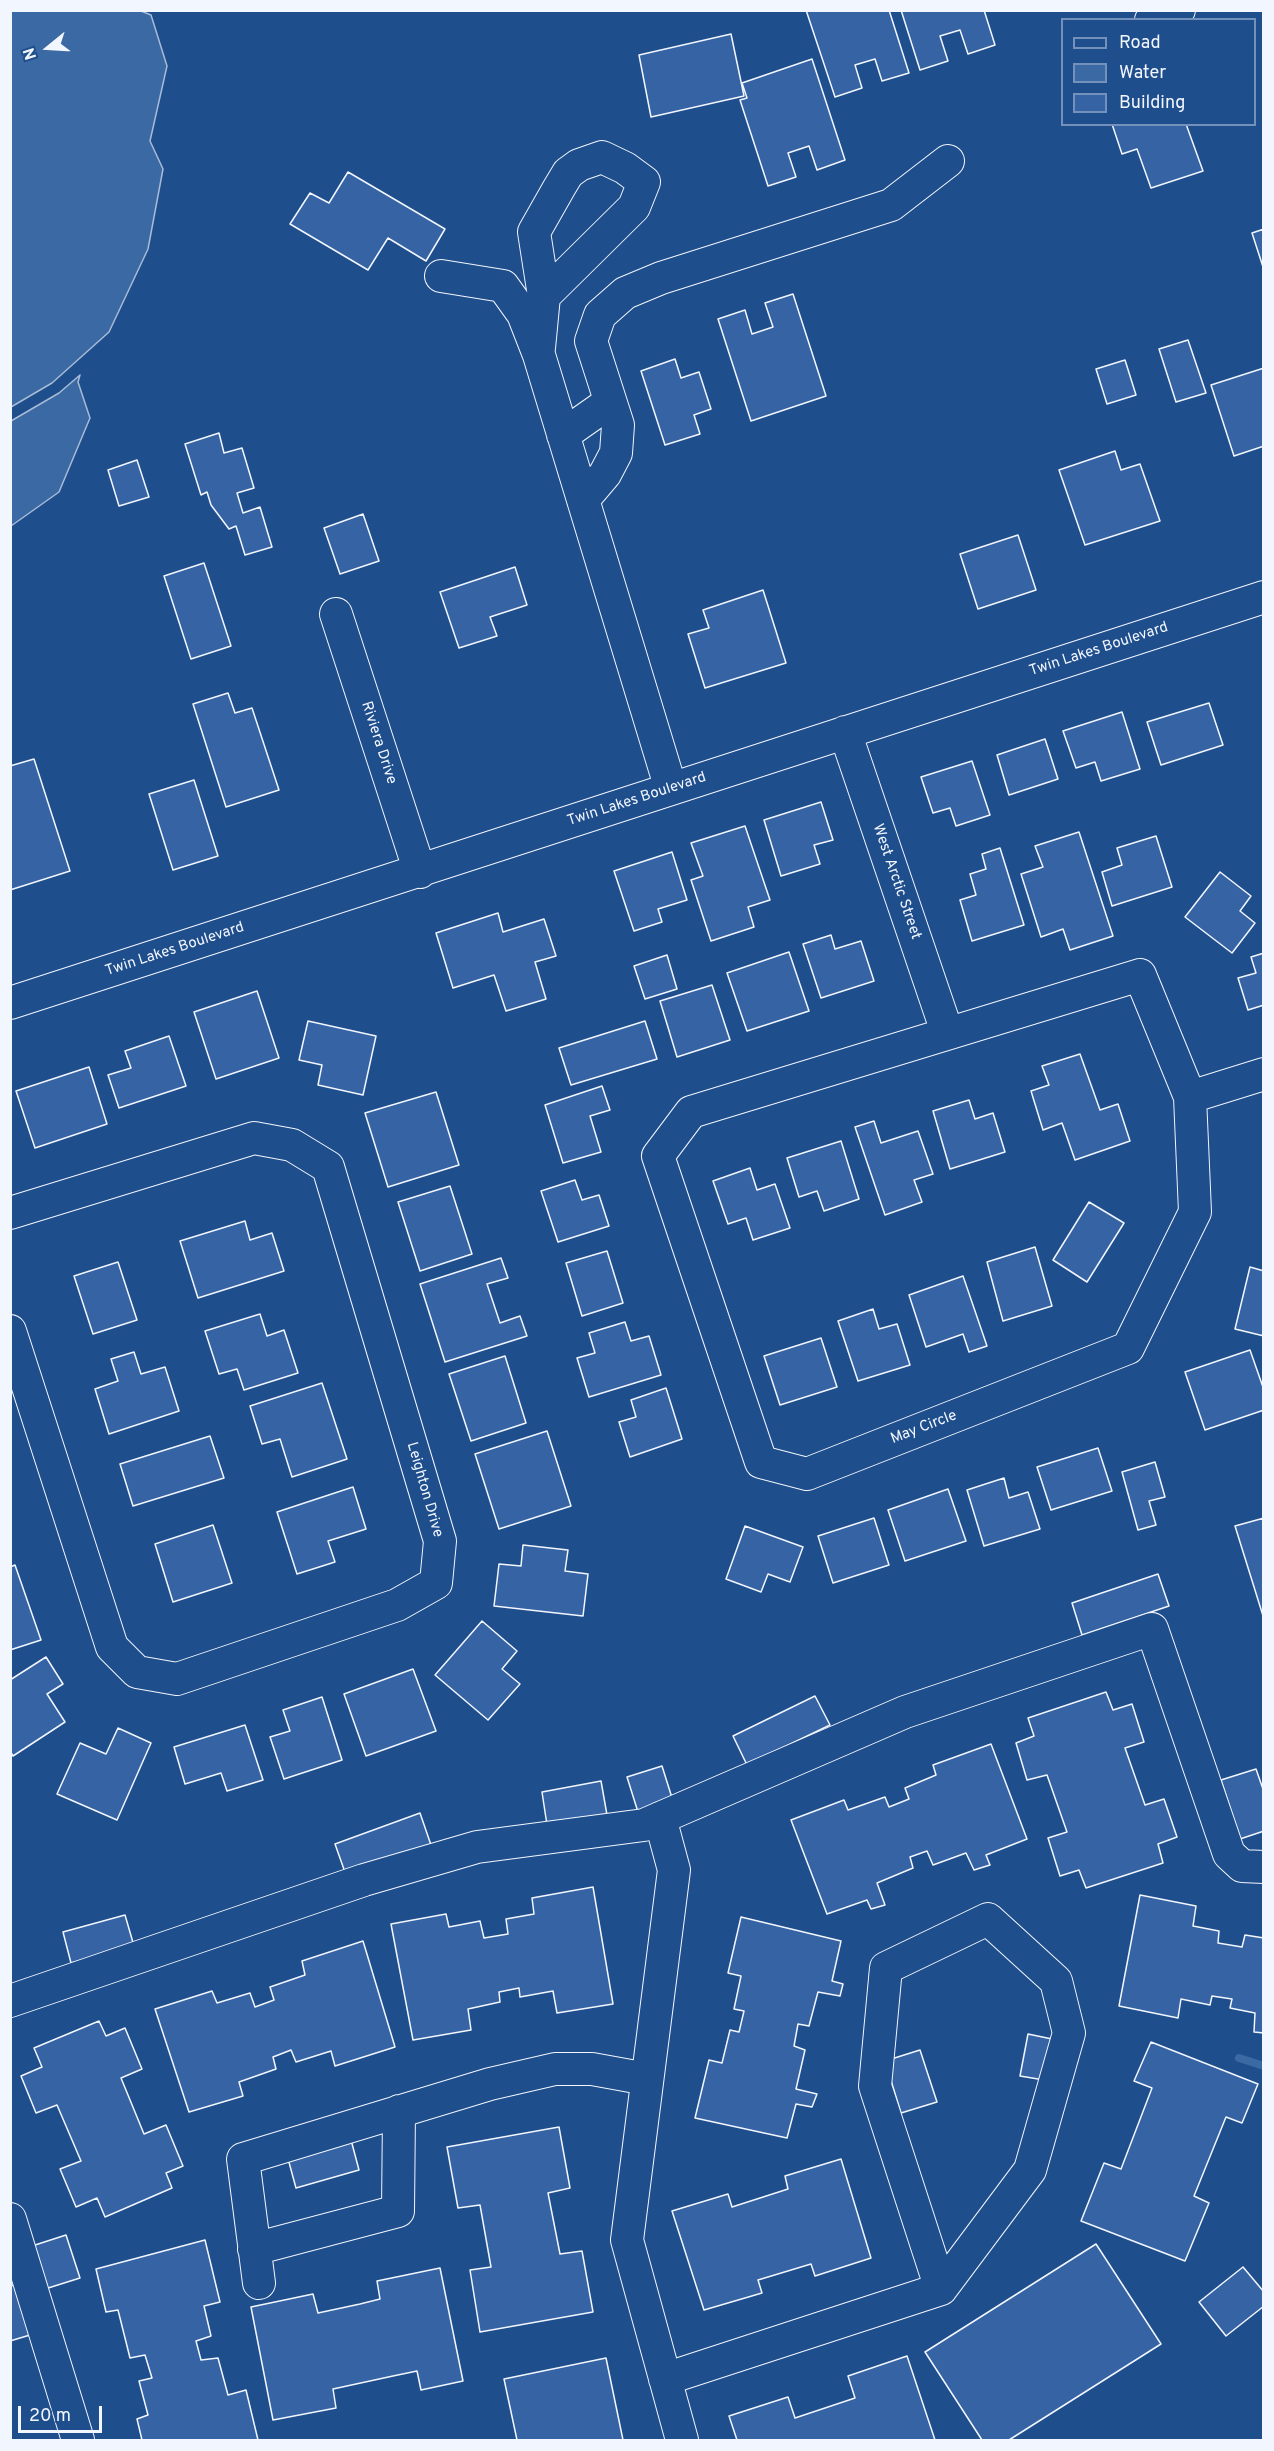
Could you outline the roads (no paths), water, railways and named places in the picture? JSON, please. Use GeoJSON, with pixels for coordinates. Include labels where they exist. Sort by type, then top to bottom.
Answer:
{"type":"FeatureCollection","features":[{"type":"Feature","properties":{"kind":"street"},"geometry":{"type":"LineString","coordinates":[[1157,18],[1179,10]]}},
{"type":"Feature","properties":{"kind":"street"},"geometry":{"type":"LineString","coordinates":[[583,500],[605,474],[616,453],[618,425],[591,341],[600,315],[624,293],[661,278],[891,205],[948,161]]}},
{"type":"Feature","properties":{"kind":"street"},"geometry":{"type":"LineString","coordinates":[[441,276],[504,286],[523,314],[539,355],[671,789]]}},
{"type":"Feature","properties":{"kind":"street"},"geometry":{"type":"LineString","coordinates":[[539,355],[544,296]]}},
{"type":"Feature","properties":{"kind":"street"},"geometry":{"type":"LineString","coordinates":[[563,435],[610,402]]}},
{"type":"Feature","properties":{"kind":"street","name":"Twin Lakes Boulevard"},"geometry":{"type":"LineString","coordinates":[[10,1003],[1263,597]]}},
{"type":"Feature","properties":{"kind":"street","name":"Riviera Drive"},"geometry":{"type":"LineString","coordinates":[[336,614],[420,872]]}},
{"type":"Feature","properties":{"kind":"street","name":"West Arctic Street"},"geometry":{"type":"LineString","coordinates":[[845,732],[947,1032]]}},
{"type":"Feature","properties":{"kind":"street","name":"May Circle"},"geometry":{"type":"LineString","coordinates":[[1140,975],[1190,1097],[1195,1212],[1128,1348],[807,1474],[761,1462],[658,1156],[691,1112],[947,1032],[1140,975]]}},
{"type":"Feature","properties":{"kind":"street"},"geometry":{"type":"LineString","coordinates":[[1190,1097],[1263,1074]]}},
{"type":"Feature","properties":{"kind":"street","name":"Leighton Drive"},"geometry":{"type":"LineString","coordinates":[[10,1213],[254,1138],[292,1145],[328,1167],[440,1541],[436,1583],[397,1605],[177,1679],[137,1672],[112,1647],[10,1331]]}},
{"type":"Feature","properties":{"kind":"street"},"geometry":{"type":"LineString","coordinates":[[10,2001],[364,1880],[466,1850],[644,1825],[905,1712],[1152,1629],[1229,1854],[1242,1866],[1263,1867]]}},
{"type":"Feature","properties":{"kind":"street"},"geometry":{"type":"LineString","coordinates":[[660,1818],[674,1870],[627,2240],[682,2440]]}},
{"type":"Feature","properties":{"kind":"street"},"geometry":{"type":"LineString","coordinates":[[665,2379],[941,2289],[1030,2170],[1069,2033],[1056,1981],[988,1918],[886,1968],[875,2086],[941,2289]]}},
{"type":"Feature","properties":{"kind":"street"},"geometry":{"type":"LineString","coordinates":[[259,2283],[243,2159],[490,2084],[555,2069],[592,2069],[647,2079]]}},
{"type":"Feature","properties":{"kind":"street"},"geometry":{"type":"LineString","coordinates":[[254,2249],[398,2211],[399,2112]]}},
{"type":"Feature","properties":{"kind":"street"},"geometry":{"type":"LineString","coordinates":[[10,2219],[78,2440]]}},
{"type":"Feature","properties":{"kind":"water"},"geometry":{"type":"Polygon","coordinates":[[[11,10],[141,11],[151,15],[167,66],[150,141],[163,169],[148,249],[109,332],[52,383],[11,407],[11,10]]]}},
{"type":"Feature","properties":{"kind":"water"},"geometry":{"type":"Polygon","coordinates":[[[80,375],[78,382],[90,418],[59,492],[11,526],[11,421],[59,393],[80,375]]]}},
{"type":"Feature","properties":{"kind":"waterway"},"geometry":{"type":"LineString","coordinates":[[1239,2058],[1264,2066]]}}]}
